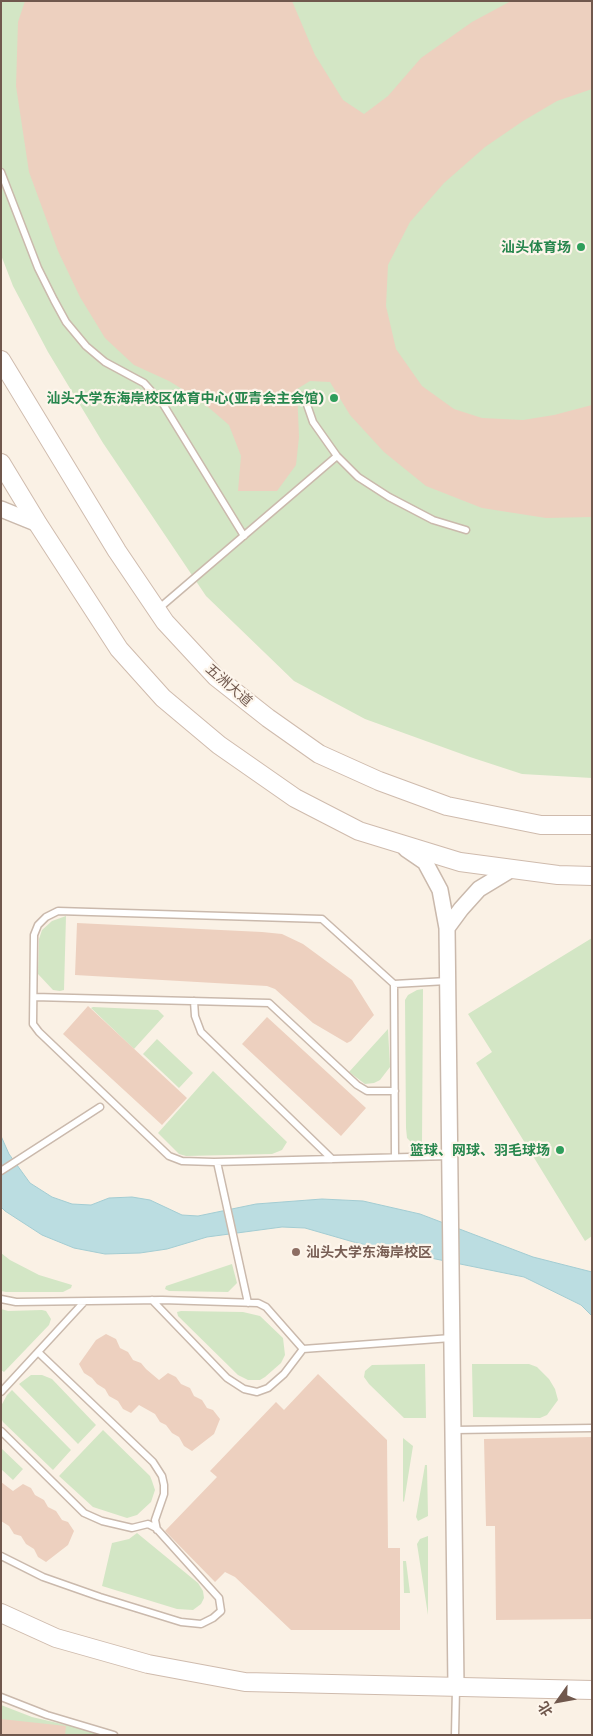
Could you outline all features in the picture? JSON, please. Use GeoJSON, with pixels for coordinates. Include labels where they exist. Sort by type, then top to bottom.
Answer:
{"type":"FeatureCollection","features":[{"type":"Feature","properties":{"kind":"main road","name":"五洲大道"},"geometry":{"type":"LineString","coordinates":[[1,360],[112,543],[156,611],[216,677],[268,718],[319,754],[379,781],[447,806],[541,825],[592,825]]}},
{"type":"Feature","properties":{"kind":"main road"},"geometry":{"type":"LineString","coordinates":[[1,463],[119,649],[163,698],[219,745],[295,798],[359,831],[460,862],[558,875],[592,876]]}},
{"type":"Feature","properties":{"kind":"main road"},"geometry":{"type":"LineString","coordinates":[[1,1613],[56,1638],[148,1664],[245,1682],[592,1690]]}},
{"type":"Feature","properties":{"kind":"street"},"geometry":{"type":"LineString","coordinates":[[1,509],[8,510],[38,524]]}},
{"type":"Feature","properties":{"kind":"street"},"geometry":{"type":"LineString","coordinates":[[397,843],[425,862],[440,890],[447,928],[456,1687]]}},
{"type":"Feature","properties":{"kind":"street"},"geometry":{"type":"LineString","coordinates":[[447,928],[479,889],[512,869]]}},
{"type":"Feature","properties":{"kind":"lane"},"geometry":{"type":"LineString","coordinates":[[1,172],[5,192],[38,268],[66,322],[86,346],[105,362],[144,383],[164,404],[244,536]]}},
{"type":"Feature","properties":{"kind":"lane"},"geometry":{"type":"LineString","coordinates":[[304,396],[313,422],[337,456],[358,477],[389,497],[434,520],[466,530]]}},
{"type":"Feature","properties":{"kind":"lane"},"geometry":{"type":"LineString","coordinates":[[156,611],[337,456]]}},
{"type":"Feature","properties":{"kind":"lane"},"geometry":{"type":"LineString","coordinates":[[448,982],[394,984],[322,919],[58,911],[46,917],[38,925],[34,935],[33,1024],[39,1032],[169,1156],[182,1161],[217,1162],[450,1156]]}},
{"type":"Feature","properties":{"kind":"lane"},"geometry":{"type":"LineString","coordinates":[[394,984],[396,1157]]}},
{"type":"Feature","properties":{"kind":"lane"},"geometry":{"type":"LineString","coordinates":[[34,996],[269,1003],[357,1085],[367,1091],[395,1092]]}},
{"type":"Feature","properties":{"kind":"lane"},"geometry":{"type":"LineString","coordinates":[[194,1001],[195,1016],[201,1032],[332,1159]]}},
{"type":"Feature","properties":{"kind":"lane"},"geometry":{"type":"LineString","coordinates":[[4,1170],[100,1107]]}},
{"type":"Feature","properties":{"kind":"lane"},"geometry":{"type":"LineString","coordinates":[[217,1162],[248,1303]]}},
{"type":"Feature","properties":{"kind":"lane"},"geometry":{"type":"LineString","coordinates":[[1,1299],[16,1302],[152,1300],[258,1303],[266,1308],[303,1349]]}},
{"type":"Feature","properties":{"kind":"lane"},"geometry":{"type":"LineString","coordinates":[[152,1300],[227,1378],[244,1389],[257,1392],[268,1388],[284,1374],[303,1349],[452,1338]]}},
{"type":"Feature","properties":{"kind":"lane"},"geometry":{"type":"LineString","coordinates":[[1,1392],[84,1302]]}},
{"type":"Feature","properties":{"kind":"lane"},"geometry":{"type":"LineString","coordinates":[[38,1352],[154,1462],[162,1476],[164,1494],[155,1520],[157,1530]]}},
{"type":"Feature","properties":{"kind":"lane"},"geometry":{"type":"LineString","coordinates":[[453,1430],[592,1428]]}},
{"type":"Feature","properties":{"kind":"lane"},"geometry":{"type":"LineString","coordinates":[[1,1431],[84,1514],[102,1521],[132,1528],[148,1524],[157,1530],[219,1598],[221,1611],[213,1618],[201,1624],[182,1622],[43,1578],[1,1556]]}},
{"type":"Feature","properties":{"kind":"lane"},"geometry":{"type":"LineString","coordinates":[[455,1735],[456,1687]]}},
{"type":"Feature","properties":{"kind":"lane"},"geometry":{"type":"LineString","coordinates":[[1,1697],[47,1716],[114,1735]]}},
{"type":"Feature","properties":{"kind":"green space","name":"汕头大学东海岸校区体育中心(亚青会主会馆)"},"geometry":{"type":"Polygon","coordinates":[[[1,1],[592,1],[592,778],[522,774],[365,719],[294,681],[206,596],[103,443],[48,352],[13,286],[1,255],[1,1]]]}},
{"type":"Feature","properties":{"kind":"green space"},"geometry":{"type":"Polygon","coordinates":[[[66,916],[64,990],[60,991],[53,990],[38,974],[39,939],[42,930],[52,921],[66,916]]]}},
{"type":"Feature","properties":{"kind":"green space","name":"篮球、网球、羽毛球场"},"geometry":{"type":"Polygon","coordinates":[[[592,938],[592,1236],[585,1241],[476,1063],[492,1052],[468,1014],[592,938]]]}},
{"type":"Feature","properties":{"kind":"green space"},"geometry":{"type":"Polygon","coordinates":[[[423,989],[422,1143],[413,1144],[407,1138],[406,1128],[405,1000],[408,995],[423,989]]]}},
{"type":"Feature","properties":{"kind":"green space"},"geometry":{"type":"Polygon","coordinates":[[[91,1008],[158,1010],[164,1016],[134,1049],[91,1008]]]}},
{"type":"Feature","properties":{"kind":"green space"},"geometry":{"type":"Polygon","coordinates":[[[388,1029],[390,1067],[380,1080],[365,1084],[349,1072],[388,1029]]]}},
{"type":"Feature","properties":{"kind":"green space"},"geometry":{"type":"Polygon","coordinates":[[[157,1039],[193,1073],[179,1088],[143,1054],[157,1039]]]}},
{"type":"Feature","properties":{"kind":"green space"},"geometry":{"type":"Polygon","coordinates":[[[213,1071],[287,1142],[282,1150],[272,1154],[186,1156],[179,1154],[158,1133],[213,1071]]]}},
{"type":"Feature","properties":{"kind":"green space"},"geometry":{"type":"Polygon","coordinates":[[[1,1253],[10,1260],[39,1275],[72,1285],[71,1288],[63,1292],[1,1291],[1,1253]]]}},
{"type":"Feature","properties":{"kind":"green space"},"geometry":{"type":"Polygon","coordinates":[[[232,1264],[237,1283],[228,1292],[169,1291],[165,1289],[166,1286],[232,1264]]]}},
{"type":"Feature","properties":{"kind":"green space"},"geometry":{"type":"Polygon","coordinates":[[[1,1309],[8,1311],[42,1310],[46,1311],[51,1319],[49,1325],[4,1372],[1,1370],[1,1309]]]}},
{"type":"Feature","properties":{"kind":"green space"},"geometry":{"type":"Polygon","coordinates":[[[177,1312],[243,1312],[260,1316],[283,1338],[285,1355],[281,1363],[265,1377],[260,1380],[248,1380],[238,1375],[178,1316],[177,1312]]]}},
{"type":"Feature","properties":{"kind":"green space"},"geometry":{"type":"Polygon","coordinates":[[[425,1364],[426,1418],[404,1418],[364,1377],[365,1371],[372,1365],[425,1364]]]}},
{"type":"Feature","properties":{"kind":"green space"},"geometry":{"type":"Polygon","coordinates":[[[472,1364],[529,1364],[537,1367],[549,1379],[555,1389],[558,1400],[547,1415],[540,1418],[473,1417],[472,1364]]]}},
{"type":"Feature","properties":{"kind":"green space"},"geometry":{"type":"Polygon","coordinates":[[[31,1375],[42,1375],[52,1379],[96,1425],[78,1444],[19,1384],[31,1375]]]}},
{"type":"Feature","properties":{"kind":"green space"},"geometry":{"type":"Polygon","coordinates":[[[12,1390],[71,1450],[53,1470],[3,1422],[1,1406],[12,1390]]]}},
{"type":"Feature","properties":{"kind":"green space"},"geometry":{"type":"Polygon","coordinates":[[[103,1430],[150,1476],[152,1481],[155,1490],[151,1502],[137,1515],[127,1518],[93,1507],[59,1476],[103,1430]]]}},
{"type":"Feature","properties":{"kind":"green space"},"geometry":{"type":"Polygon","coordinates":[[[403,1438],[413,1446],[404,1502],[403,1501],[403,1438]]]}},
{"type":"Feature","properties":{"kind":"green space"},"geometry":{"type":"Polygon","coordinates":[[[1,1448],[23,1469],[13,1480],[1,1469],[1,1448]]]}},
{"type":"Feature","properties":{"kind":"green space"},"geometry":{"type":"Polygon","coordinates":[[[425,1465],[427,1465],[428,1516],[418,1521],[416,1517],[425,1465]]]}},
{"type":"Feature","properties":{"kind":"green space"},"geometry":{"type":"Polygon","coordinates":[[[137,1533],[198,1583],[203,1591],[204,1598],[201,1604],[193,1610],[177,1609],[102,1586],[112,1543],[129,1539],[137,1533]]]}},
{"type":"Feature","properties":{"kind":"green space"},"geometry":{"type":"Polygon","coordinates":[[[428,1536],[428,1615],[417,1544],[420,1539],[428,1536]]]}},
{"type":"Feature","properties":{"kind":"green space"},"geometry":{"type":"Polygon","coordinates":[[[403,1561],[406,1561],[410,1593],[404,1593],[403,1561]]]}},
{"type":"Feature","properties":{"kind":"green space"},"geometry":{"type":"Polygon","coordinates":[[[1,1705],[32,1717],[109,1735],[49,1735],[1,1719],[1,1705]]]}},
{"type":"Feature","properties":{"kind":"water"},"geometry":{"type":"Polygon","coordinates":[[[1,1136],[9,1154],[30,1183],[52,1197],[72,1204],[91,1205],[109,1198],[132,1197],[150,1200],[182,1215],[198,1216],[256,1204],[322,1199],[363,1201],[420,1214],[533,1257],[592,1272],[592,1316],[581,1305],[524,1277],[357,1243],[305,1228],[282,1227],[207,1237],[167,1249],[140,1253],[105,1254],[74,1248],[42,1235],[1,1207],[1,1136]]]}},
{"type":"Feature","properties":{"kind":"building"},"geometry":{"type":"Polygon","coordinates":[[[25,1],[292,1],[315,55],[343,100],[364,114],[388,96],[421,58],[472,22],[511,1],[592,1],[592,89],[557,101],[523,121],[485,147],[444,183],[410,222],[388,265],[386,306],[396,349],[422,386],[454,409],[482,418],[523,420],[554,415],[592,405],[592,517],[546,518],[482,508],[426,486],[384,452],[350,415],[330,382],[310,381],[297,389],[299,437],[296,465],[277,491],[238,491],[241,456],[229,425],[200,400],[169,381],[134,365],[105,338],[80,297],[58,251],[29,172],[16,86],[18,22],[25,1]]]}},
{"type":"Feature","properties":{"kind":"building"},"geometry":{"type":"Polygon","coordinates":[[[77,923],[282,934],[303,944],[352,980],[374,1015],[347,1043],[313,1023],[275,989],[267,986],[75,975],[77,923]]]}},
{"type":"Feature","properties":{"kind":"building"},"geometry":{"type":"Polygon","coordinates":[[[88,1006],[187,1098],[162,1125],[63,1034],[88,1006]]]}},
{"type":"Feature","properties":{"kind":"building"},"geometry":{"type":"Polygon","coordinates":[[[267,1017],[366,1108],[341,1136],[242,1044],[267,1017]]]}},
{"type":"Feature","properties":{"kind":"building"},"geometry":{"type":"Polygon","coordinates":[[[106,1334],[116,1339],[120,1348],[128,1352],[133,1360],[141,1363],[159,1380],[168,1373],[176,1377],[181,1384],[190,1388],[194,1396],[202,1400],[207,1408],[213,1410],[220,1419],[214,1434],[192,1451],[184,1446],[179,1437],[172,1433],[166,1425],[160,1422],[155,1414],[139,1405],[131,1413],[123,1409],[118,1401],[109,1396],[105,1389],[84,1373],[79,1364],[96,1340],[106,1334]]]}},
{"type":"Feature","properties":{"kind":"building"},"geometry":{"type":"Polygon","coordinates":[[[318,1374],[387,1440],[388,1548],[400,1548],[400,1630],[291,1630],[235,1577],[225,1572],[215,1582],[165,1531],[217,1477],[210,1471],[276,1402],[284,1410],[318,1374]]]}},
{"type":"Feature","properties":{"kind":"building"},"geometry":{"type":"Polygon","coordinates":[[[592,1437],[592,1619],[496,1620],[495,1526],[486,1526],[484,1439],[592,1437]]]}},
{"type":"Feature","properties":{"kind":"building"},"geometry":{"type":"Polygon","coordinates":[[[1,1482],[13,1491],[23,1484],[31,1488],[35,1495],[44,1500],[48,1507],[56,1511],[62,1520],[68,1522],[74,1531],[68,1545],[46,1562],[38,1557],[34,1549],[26,1544],[21,1536],[14,1534],[9,1526],[1,1521],[1,1482]]]}},
{"type":"Feature","properties":{"kind":"building"},"geometry":{"type":"Polygon","coordinates":[[[1,1719],[66,1726],[65,1735],[1,1735],[1,1719]]]}},
{"type":"Feature","properties":{"kind":"place","name":"汕头体育场"},"geometry":{"type":"Point","coordinates":[581,247]}},
{"type":"Feature","properties":{"kind":"place","name":"汕头大学东海岸校区体育中心(亚青会主会馆)"},"geometry":{"type":"Point","coordinates":[334,398]}},
{"type":"Feature","properties":{"kind":"place","name":"篮球、网球、羽毛球场"},"geometry":{"type":"Point","coordinates":[560,1150]}},
{"type":"Feature","properties":{"kind":"place","name":"汕头大学东海岸校区"},"geometry":{"type":"Point","coordinates":[296,1252]}}]}
